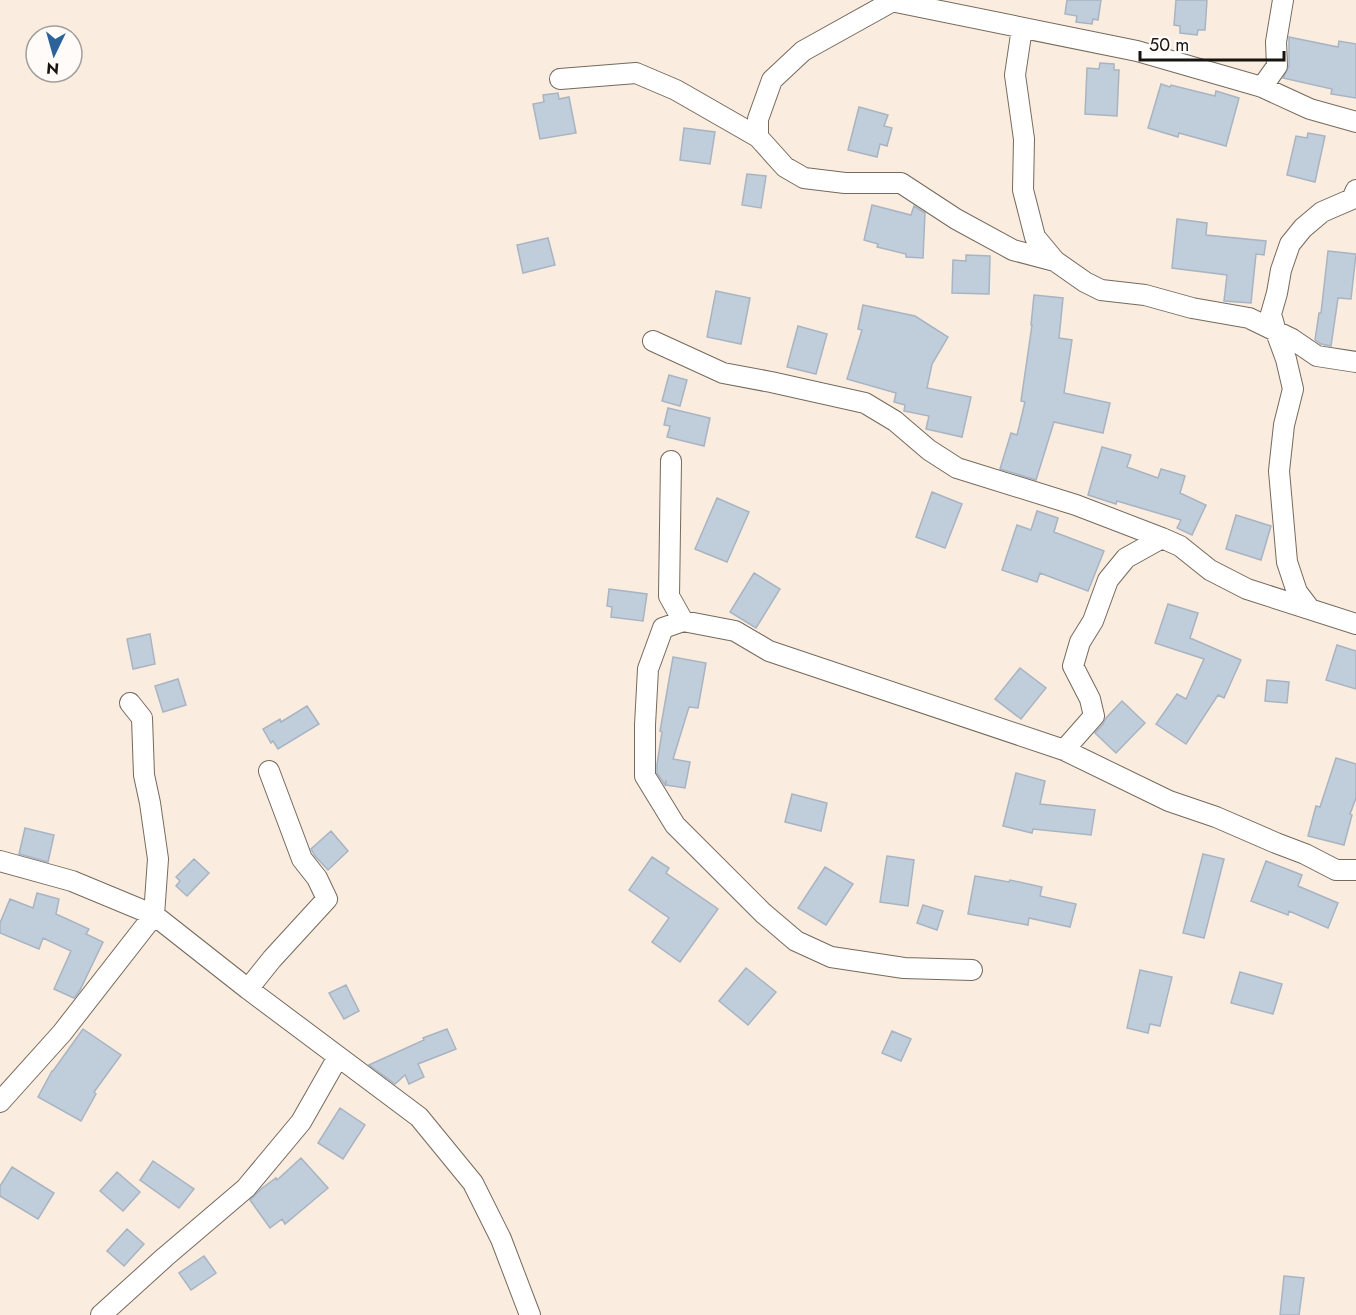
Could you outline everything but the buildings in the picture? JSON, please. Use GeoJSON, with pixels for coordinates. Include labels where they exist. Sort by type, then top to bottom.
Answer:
{"type":"FeatureCollection","features":[{"type":"Feature","properties":{"kind":"street"},"geometry":{"type":"LineString","coordinates":[[1262,87],[1277,66],[1276,42],[1283,0]]}},
{"type":"Feature","properties":{"kind":"street"},"geometry":{"type":"LineString","coordinates":[[758,137],[758,119],[772,80],[803,51],[890,1],[1137,51],[1262,87],[1310,109],[1356,122]]}},
{"type":"Feature","properties":{"kind":"street"},"geometry":{"type":"LineString","coordinates":[[1022,28],[1015,75],[1024,139],[1023,190],[1035,237],[1055,261],[1101,290],[1145,295],[1192,308],[1249,318],[1292,339],[1317,356],[1356,362]]}},
{"type":"Feature","properties":{"kind":"street"},"geometry":{"type":"LineString","coordinates":[[560,79],[636,73],[676,90],[758,137],[784,167],[804,177],[845,183],[902,183],[956,219],[1013,250],[1055,261]]}},
{"type":"Feature","properties":{"kind":"street"},"geometry":{"type":"LineString","coordinates":[[1310,609],[1297,592],[1287,562],[1279,471],[1284,425],[1293,389],[1271,314],[1281,270],[1290,244],[1302,228],[1322,212],[1352,199],[1356,190]]}},
{"type":"Feature","properties":{"kind":"street"},"geometry":{"type":"LineString","coordinates":[[653,341],[723,373],[865,403],[895,421],[928,450],[957,468],[1076,505],[1162,538],[1180,546],[1210,570],[1247,589],[1356,624]]}},
{"type":"Feature","properties":{"kind":"street"},"geometry":{"type":"LineString","coordinates":[[671,461],[669,596],[683,621]]}},
{"type":"Feature","properties":{"kind":"street"},"geometry":{"type":"LineString","coordinates":[[1064,750],[1094,716],[1090,699],[1073,666],[1080,642],[1093,621],[1108,580],[1126,558],[1162,538]]}},
{"type":"Feature","properties":{"kind":"street"},"geometry":{"type":"LineString","coordinates":[[972,970],[904,968],[831,957],[796,941],[763,913],[675,825],[645,776],[648,669],[663,628],[683,621],[735,631],[769,651],[1064,750],[1169,801],[1216,817],[1305,854],[1336,870],[1356,870]]}},
{"type":"Feature","properties":{"kind":"street"},"geometry":{"type":"LineString","coordinates":[[1,1100],[62,1033],[154,915],[158,859],[144,775],[142,718],[130,703]]}},
{"type":"Feature","properties":{"kind":"street"},"geometry":{"type":"LineString","coordinates":[[248,989],[327,899],[317,878],[302,859],[269,771]]}},
{"type":"Feature","properties":{"kind":"street"},"geometry":{"type":"LineString","coordinates":[[0,861],[72,881],[154,915],[248,989],[419,1117],[473,1184],[501,1239],[530,1315]]}},
{"type":"Feature","properties":{"kind":"street"},"geometry":{"type":"LineString","coordinates":[[101,1315],[246,1188],[301,1122],[338,1057]]}}]}
